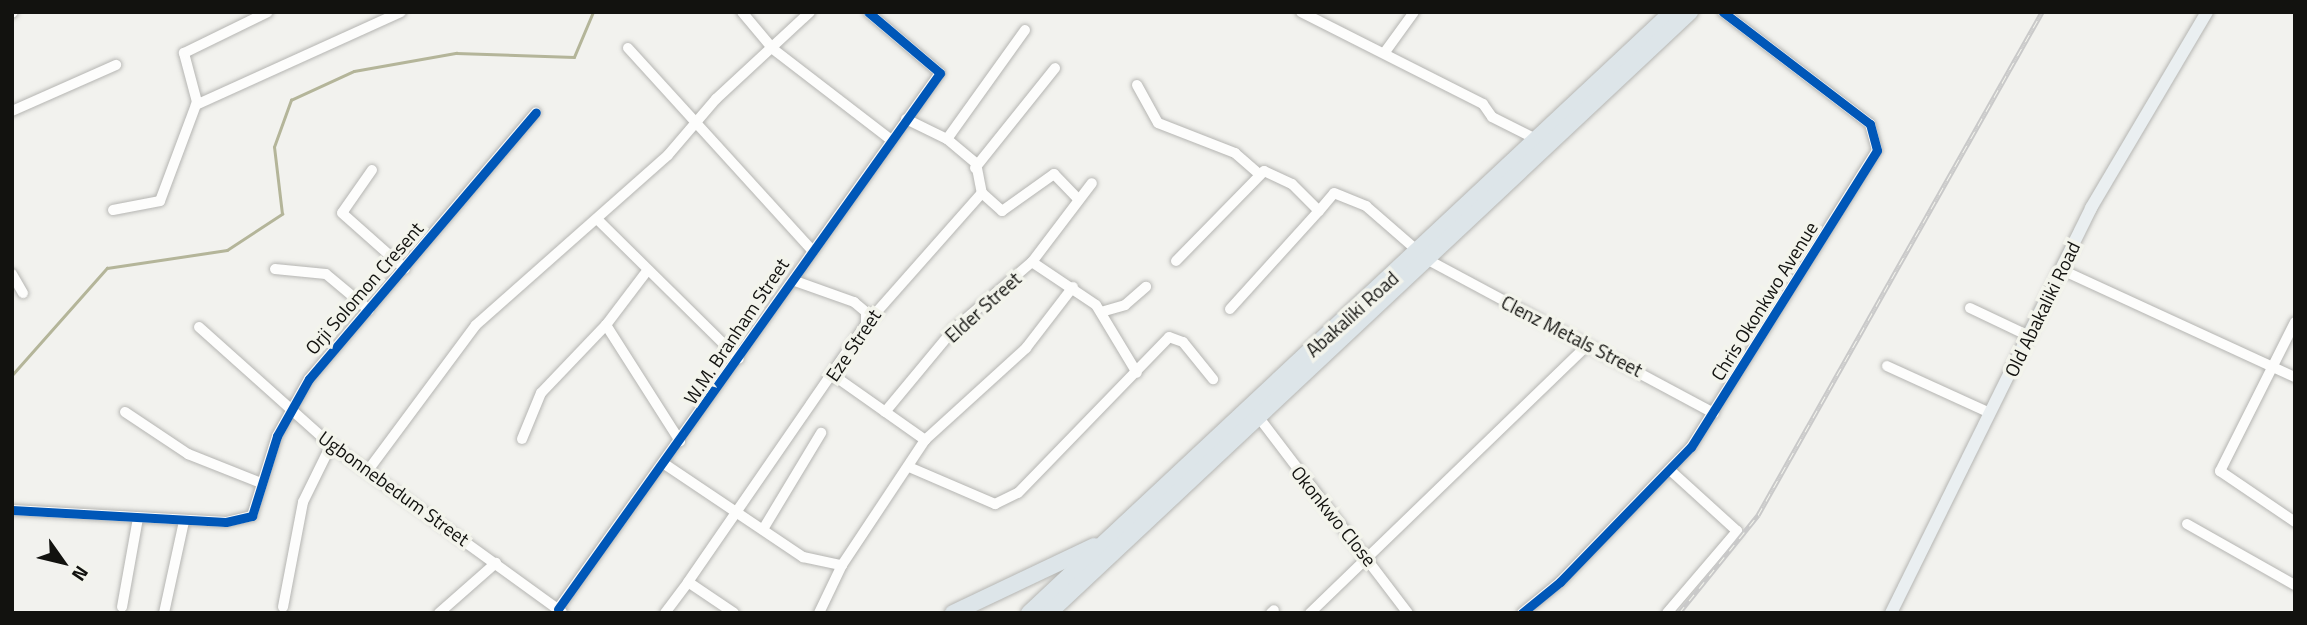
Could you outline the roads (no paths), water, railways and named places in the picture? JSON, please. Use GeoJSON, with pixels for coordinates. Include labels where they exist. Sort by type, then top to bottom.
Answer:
{"type":"FeatureCollection","features":[{"type":"Feature","properties":{"kind":"highway","name":"Abakaliki Road"},"geometry":{"type":"LineString","coordinates":[[1050,612],[1259,419],[1425,257],[1536,139],[1672,12]]}},
{"type":"Feature","properties":{"kind":"highway","name":"Abakaliki Road"},"geometry":{"type":"LineString","coordinates":[[1029,613],[1425,257],[1690,12]]}},
{"type":"Feature","properties":{"kind":"highway"},"geometry":{"type":"LineString","coordinates":[[953,613],[1109,539]]}},
{"type":"Feature","properties":{"kind":"main road","name":"Old Abakaliki Road"},"geometry":{"type":"LineString","coordinates":[[1891,613],[2091,208],[2207,12]]}},
{"type":"Feature","properties":{"kind":"street"},"geometry":{"type":"LineString","coordinates":[[113,210],[160,201],[196,104],[184,53],[268,12]]}},
{"type":"Feature","properties":{"kind":"street"},"geometry":{"type":"LineString","coordinates":[[196,104],[401,12]]}},
{"type":"Feature","properties":{"kind":"street"},"geometry":{"type":"LineString","coordinates":[[742,12],[773,49],[890,139]]}},
{"type":"Feature","properties":{"kind":"street"},"geometry":{"type":"LineString","coordinates":[[369,469],[476,326],[597,219],[810,12]]}},
{"type":"Feature","properties":{"kind":"street","name":"W.M. Branham Street"},"geometry":{"type":"LineString","coordinates":[[561,611],[663,463],[795,281],[811,249],[940,73],[868,12]]}},
{"type":"Feature","properties":{"kind":"street"},"geometry":{"type":"LineString","coordinates":[[1301,12],[1385,52],[1403,68],[1483,104],[1492,117],[1536,139]]}},
{"type":"Feature","properties":{"kind":"street"},"geometry":{"type":"LineString","coordinates":[[1385,52],[1414,12]]}},
{"type":"Feature","properties":{"kind":"street","name":"Chris Okonkwo Avenue"},"geometry":{"type":"LineString","coordinates":[[1522,613],[1671,471],[1714,413],[1877,150],[1870,124],[1723,12]]}},
{"type":"Feature","properties":{"kind":"street"},"geometry":{"type":"LineString","coordinates":[[947,139],[1025,30]]}},
{"type":"Feature","properties":{"kind":"street"},"geometry":{"type":"LineString","coordinates":[[628,48],[811,249]]}},
{"type":"Feature","properties":{"kind":"street"},"geometry":{"type":"LineString","coordinates":[[12,111],[116,65]]}},
{"type":"Feature","properties":{"kind":"street"},"geometry":{"type":"LineString","coordinates":[[975,167],[1055,68]]}},
{"type":"Feature","properties":{"kind":"street"},"geometry":{"type":"LineString","coordinates":[[1138,85],[1158,123],[1236,153],[1258,173],[1277,175],[1319,211],[1230,309]]}},
{"type":"Feature","properties":{"kind":"street","name":"Orji Solomon Cresent"},"geometry":{"type":"LineString","coordinates":[[12,510],[184,521],[247,519],[277,436],[336,343],[369,310],[536,112]]}},
{"type":"Feature","properties":{"kind":"street"},"geometry":{"type":"LineString","coordinates":[[906,119],[947,139],[975,167],[982,193],[1008,210],[1054,174],[1077,198]]}},
{"type":"Feature","properties":{"kind":"street"},"geometry":{"type":"LineString","coordinates":[[372,170],[342,214],[405,268]]}},
{"type":"Feature","properties":{"kind":"street"},"geometry":{"type":"LineString","coordinates":[[1176,261],[1258,173]]}},
{"type":"Feature","properties":{"kind":"street","name":"Elder Street"},"geometry":{"type":"LineString","coordinates":[[885,412],[954,328],[1031,262],[1077,198],[1092,183]]}},
{"type":"Feature","properties":{"kind":"street","name":"Eze Street"},"geometry":{"type":"LineString","coordinates":[[665,613],[740,510],[866,324],[982,193]]}},
{"type":"Feature","properties":{"kind":"street","name":"Clenz Metals Street"},"geometry":{"type":"LineString","coordinates":[[1319,211],[1334,193],[1366,206],[1425,257],[1714,413]]}},
{"type":"Feature","properties":{"kind":"street"},"geometry":{"type":"LineString","coordinates":[[597,219],[739,359]]}},
{"type":"Feature","properties":{"kind":"street"},"geometry":{"type":"LineString","coordinates":[[1031,262],[1073,286],[1101,312],[1137,373]]}},
{"type":"Feature","properties":{"kind":"street"},"geometry":{"type":"LineString","coordinates":[[275,269],[327,274],[369,310]]}},
{"type":"Feature","properties":{"kind":"street"},"geometry":{"type":"LineString","coordinates":[[2062,270],[2295,377]]}},
{"type":"Feature","properties":{"kind":"street"},"geometry":{"type":"LineString","coordinates":[[522,439],[541,393],[606,325],[647,271]]}},
{"type":"Feature","properties":{"kind":"street"},"geometry":{"type":"LineString","coordinates":[[12,274],[23,293]]}},
{"type":"Feature","properties":{"kind":"street"},"geometry":{"type":"LineString","coordinates":[[795,281],[853,302],[866,312],[866,324]]}},
{"type":"Feature","properties":{"kind":"street"},"geometry":{"type":"LineString","coordinates":[[819,613],[842,565],[925,440],[1026,348],[1073,286]]}},
{"type":"Feature","properties":{"kind":"street"},"geometry":{"type":"LineString","coordinates":[[1101,312],[1125,305],[1146,286]]}},
{"type":"Feature","properties":{"kind":"street"},"geometry":{"type":"LineString","coordinates":[[1970,308],[2029,336]]}},
{"type":"Feature","properties":{"kind":"street"},"geometry":{"type":"LineString","coordinates":[[2295,322],[2269,365],[2220,471],[2295,522]]}},
{"type":"Feature","properties":{"kind":"street"},"geometry":{"type":"LineString","coordinates":[[606,325],[680,441]]}},
{"type":"Feature","properties":{"kind":"street","name":"Ugbonnebedum Street"},"geometry":{"type":"LineString","coordinates":[[199,327],[295,410],[331,445],[369,469],[561,611]]}},
{"type":"Feature","properties":{"kind":"street"},"geometry":{"type":"LineString","coordinates":[[909,467],[984,503],[1007,500],[1137,373],[1169,337],[1176,338],[1213,379]]}},
{"type":"Feature","properties":{"kind":"street"},"geometry":{"type":"LineString","coordinates":[[1310,613],[1588,345]]}},
{"type":"Feature","properties":{"kind":"street"},"geometry":{"type":"LineString","coordinates":[[1887,366],[1990,413]]}},
{"type":"Feature","properties":{"kind":"street"},"geometry":{"type":"LineString","coordinates":[[833,375],[925,440]]}},
{"type":"Feature","properties":{"kind":"street"},"geometry":{"type":"LineString","coordinates":[[125,412],[188,454],[261,483]]}},
{"type":"Feature","properties":{"kind":"street","name":"Okonkwo Close"},"geometry":{"type":"LineString","coordinates":[[1259,419],[1369,558],[1408,613]]}},
{"type":"Feature","properties":{"kind":"street"},"geometry":{"type":"LineString","coordinates":[[765,526],[821,433]]}},
{"type":"Feature","properties":{"kind":"street"},"geometry":{"type":"LineString","coordinates":[[283,607],[303,502],[331,445]]}},
{"type":"Feature","properties":{"kind":"street"},"geometry":{"type":"LineString","coordinates":[[663,463],[765,526],[803,557],[842,565]]}},
{"type":"Feature","properties":{"kind":"street"},"geometry":{"type":"LineString","coordinates":[[1667,613],[1737,531],[1671,471]]}},
{"type":"Feature","properties":{"kind":"street"},"geometry":{"type":"LineString","coordinates":[[122,607],[138,518]]}},
{"type":"Feature","properties":{"kind":"street"},"geometry":{"type":"LineString","coordinates":[[164,613],[184,521]]}},
{"type":"Feature","properties":{"kind":"street"},"geometry":{"type":"LineString","coordinates":[[2187,524],[2295,585]]}},
{"type":"Feature","properties":{"kind":"street"},"geometry":{"type":"LineString","coordinates":[[439,613],[496,563]]}},
{"type":"Feature","properties":{"kind":"street"},"geometry":{"type":"LineString","coordinates":[[688,582],[734,613]]}},
{"type":"Feature","properties":{"kind":"waterway"},"geometry":{"type":"LineString","coordinates":[[12,375],[107,268],[227,250],[282,214],[274,147],[291,100],[354,71],[456,53],[574,57],[593,12]]}},
{"type":"Feature","properties":{"kind":"railway"},"geometry":{"type":"LineString","coordinates":[[1679,613],[1758,515],[2042,12]]}}]}
